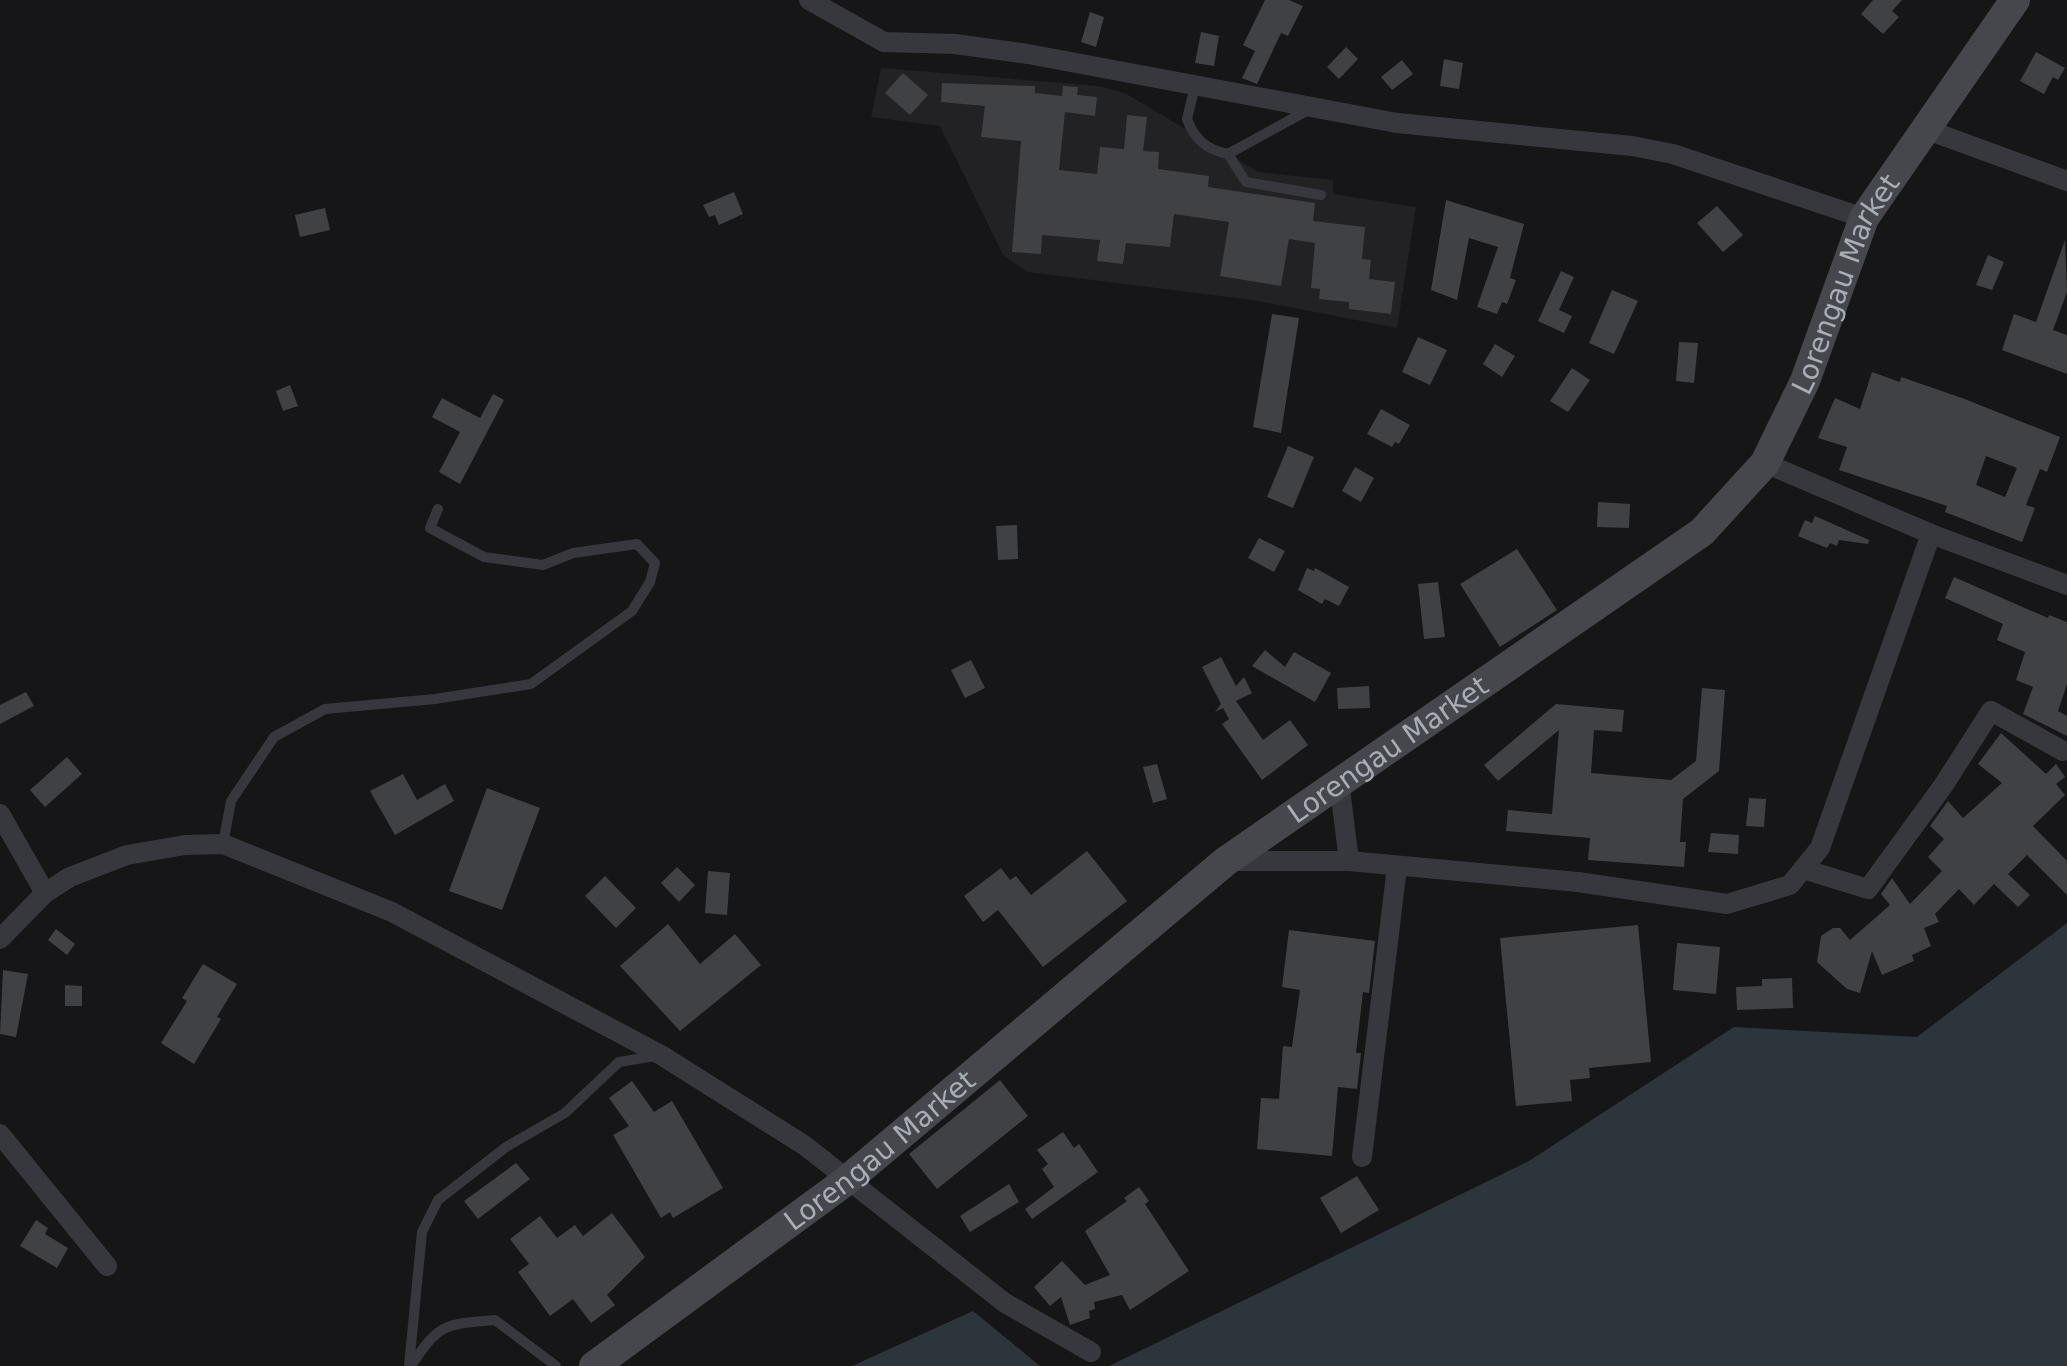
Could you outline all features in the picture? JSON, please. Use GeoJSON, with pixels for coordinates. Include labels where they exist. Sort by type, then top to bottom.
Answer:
{"type":"FeatureCollection","features":[{"type":"Feature","properties":{"kind":"main road","name":"Lorengau Market"},"geometry":{"type":"LineString","coordinates":[[594,1366],[846,1181],[1226,861],[1702,532],[1765,463],[1805,381],[1864,218],[2015,0]]}},
{"type":"Feature","properties":{"kind":"street"},"geometry":{"type":"LineString","coordinates":[[809,0],[884,42],[955,44],[1028,54],[1397,123],[1632,146],[1673,154],[1864,218]]}},
{"type":"Feature","properties":{"kind":"street"},"geometry":{"type":"LineString","coordinates":[[1925,129],[2066,178]]}},
{"type":"Feature","properties":{"kind":"street"},"geometry":{"type":"LineString","coordinates":[[1765,463],[1931,534],[2067,585]]}},
{"type":"Feature","properties":{"kind":"street"},"geometry":{"type":"LineString","coordinates":[[1226,861],[1349,861],[1578,882],[1727,904],[1790,885],[1820,848],[1931,534]]}},
{"type":"Feature","properties":{"kind":"street"},"geometry":{"type":"LineString","coordinates":[[1803,869],[1868,889],[1943,786],[1991,711],[2063,751]]}},
{"type":"Feature","properties":{"kind":"street"},"geometry":{"type":"LineString","coordinates":[[1339,781],[1349,861]]}},
{"type":"Feature","properties":{"kind":"street"},"geometry":{"type":"LineString","coordinates":[[0,814],[45,893]]}},
{"type":"Feature","properties":{"kind":"street"},"geometry":{"type":"LineString","coordinates":[[0,939],[45,893],[70,877],[127,855],[185,845],[223,844],[392,912],[661,1055],[804,1145],[1005,1303],[1091,1352]]}},
{"type":"Feature","properties":{"kind":"street"},"geometry":{"type":"LineString","coordinates":[[1362,1157],[1397,867]]}},
{"type":"Feature","properties":{"kind":"street"},"geometry":{"type":"LineString","coordinates":[[0,1134],[107,1266]]}},
{"type":"Feature","properties":{"kind":"lane"},"geometry":{"type":"LineString","coordinates":[[1195,86],[1186,110],[1190,128],[1205,146],[1228,154],[1246,182],[1321,195]]}},
{"type":"Feature","properties":{"kind":"lane"},"geometry":{"type":"LineString","coordinates":[[1228,154],[1310,109]]}},
{"type":"Feature","properties":{"kind":"lane"},"geometry":{"type":"LineString","coordinates":[[223,844],[231,801],[274,737],[325,709],[435,699],[531,684],[632,611],[650,582],[655,563],[637,544],[573,553],[543,565],[484,557],[430,528],[438,509]]}},
{"type":"Feature","properties":{"kind":"lane"},"geometry":{"type":"LineString","coordinates":[[410,1366],[422,1232],[438,1200],[506,1147],[565,1113],[619,1062],[661,1055]]}},
{"type":"Feature","properties":{"kind":"lane"},"geometry":{"type":"LineString","coordinates":[[410,1366],[430,1337],[450,1323],[495,1320],[556,1366]]}},
{"type":"Feature","properties":{"kind":"shaded area"},"geometry":{"type":"Polygon","coordinates":[[[881,68],[1098,86],[1125,93],[1258,172],[1333,180],[1333,194],[1416,207],[1397,328],[1253,300],[1028,272],[1003,255],[940,126],[871,117],[881,68]]]}},
{"type":"Feature","properties":{"kind":"shaded area"},"geometry":{"type":"Polygon","coordinates":[[[2067,923],[2067,1366],[1109,1366],[1529,1161],[1734,1027],[1917,1037],[2067,923]]]}},
{"type":"Feature","properties":{"kind":"shaded area"},"geometry":{"type":"Polygon","coordinates":[[[973,1311],[1040,1366],[852,1366],[973,1311]]]}},
{"type":"Feature","properties":{"kind":"building"},"geometry":{"type":"Polygon","coordinates":[[[1265,0],[1289,0],[1303,6],[1288,36],[1281,33],[1257,84],[1242,78],[1255,51],[1243,45],[1265,0]]]}},
{"type":"Feature","properties":{"kind":"building"},"geometry":{"type":"Polygon","coordinates":[[[1873,0],[1902,0],[1892,11],[1899,17],[1883,34],[1861,14],[1873,0]]]}},
{"type":"Feature","properties":{"kind":"building"},"geometry":{"type":"Polygon","coordinates":[[[1090,12],[1104,17],[1096,47],[1081,42],[1090,12]]]}},
{"type":"Feature","properties":{"kind":"building"},"geometry":{"type":"Polygon","coordinates":[[[1201,32],[1219,36],[1214,66],[1195,63],[1201,32]]]}},
{"type":"Feature","properties":{"kind":"building"},"geometry":{"type":"Polygon","coordinates":[[[1346,47],[1358,59],[1339,79],[1327,67],[1346,47]]]}},
{"type":"Feature","properties":{"kind":"building"},"geometry":{"type":"Polygon","coordinates":[[[2036,52],[2065,68],[2058,80],[2053,77],[2044,94],[2020,81],[2036,52]]]}},
{"type":"Feature","properties":{"kind":"building"},"geometry":{"type":"Polygon","coordinates":[[[1444,59],[1463,63],[1459,89],[1440,86],[1444,59]]]}},
{"type":"Feature","properties":{"kind":"building"},"geometry":{"type":"Polygon","coordinates":[[[1402,60],[1413,74],[1392,90],[1381,77],[1402,60]]]}},
{"type":"Feature","properties":{"kind":"building"},"geometry":{"type":"Polygon","coordinates":[[[903,73],[928,95],[910,115],[885,93],[903,73]]]}},
{"type":"Feature","properties":{"kind":"building"},"geometry":{"type":"Polygon","coordinates":[[[942,83],[1035,86],[1035,93],[1062,96],[1063,86],[1078,87],[1077,95],[1097,97],[1095,116],[1065,112],[1059,170],[1097,174],[1100,147],[1124,149],[1127,115],[1147,117],[1143,151],[1159,152],[1158,169],[1209,176],[1208,187],[1315,203],[1313,221],[1365,227],[1362,259],[1371,260],[1369,279],[1395,282],[1391,314],[1349,309],[1349,302],[1319,299],[1320,289],[1311,288],[1315,243],[1289,239],[1281,286],[1220,276],[1229,222],[1174,214],[1170,247],[1126,243],[1123,264],[1097,261],[1100,240],[1042,235],[1041,254],[1012,252],[1021,141],[981,137],[985,106],[941,102],[942,83]]]}},
{"type":"Feature","properties":{"kind":"building"},"geometry":{"type":"Polygon","coordinates":[[[734,192],[743,214],[719,225],[715,215],[709,217],[703,205],[734,192]]]}},
{"type":"Feature","properties":{"kind":"building"},"geometry":{"type":"Polygon","coordinates":[[[1446,200],[1524,224],[1510,278],[1516,280],[1507,304],[1502,302],[1497,314],[1477,307],[1498,247],[1469,238],[1457,300],[1431,290],[1446,200]]]}},
{"type":"Feature","properties":{"kind":"building"},"geometry":{"type":"Polygon","coordinates":[[[1717,206],[1743,235],[1723,252],[1697,223],[1717,206]]]}},
{"type":"Feature","properties":{"kind":"building"},"geometry":{"type":"Polygon","coordinates":[[[325,208],[330,230],[300,237],[295,215],[325,208]]]}},
{"type":"Feature","properties":{"kind":"building"},"geometry":{"type":"Polygon","coordinates":[[[2065,240],[2067,292],[2053,330],[2067,335],[2067,374],[2002,350],[2014,314],[2036,322],[2065,240]]]}},
{"type":"Feature","properties":{"kind":"building"},"geometry":{"type":"Polygon","coordinates":[[[1988,255],[2004,262],[1992,290],[1976,285],[1988,255]]]}},
{"type":"Feature","properties":{"kind":"building"},"geometry":{"type":"Polygon","coordinates":[[[1561,271],[1574,277],[1559,310],[1572,316],[1564,333],[1538,321],[1561,271]]]}},
{"type":"Feature","properties":{"kind":"building"},"geometry":{"type":"Polygon","coordinates":[[[1612,290],[1638,301],[1614,354],[1589,343],[1612,290]]]}},
{"type":"Feature","properties":{"kind":"building"},"geometry":{"type":"Polygon","coordinates":[[[1272,314],[1299,318],[1281,433],[1253,427],[1272,314]]]}},
{"type":"Feature","properties":{"kind":"building"},"geometry":{"type":"Polygon","coordinates":[[[1418,337],[1447,350],[1430,385],[1402,372],[1418,337]]]}},
{"type":"Feature","properties":{"kind":"building"},"geometry":{"type":"Polygon","coordinates":[[[1679,342],[1698,343],[1694,383],[1676,381],[1679,342]]]}},
{"type":"Feature","properties":{"kind":"building"},"geometry":{"type":"Polygon","coordinates":[[[1495,344],[1515,356],[1502,377],[1483,364],[1495,344]]]}},
{"type":"Feature","properties":{"kind":"building"},"geometry":{"type":"Polygon","coordinates":[[[1572,368],[1590,380],[1568,412],[1550,401],[1572,368]]]}},
{"type":"Feature","properties":{"kind":"building"},"geometry":{"type":"Polygon","coordinates":[[[1872,372],[1900,382],[1901,377],[1962,398],[2060,437],[2047,472],[2040,469],[2026,505],[2035,508],[2022,542],[1945,512],[1947,506],[1839,470],[1847,447],[1818,438],[1835,398],[1860,409],[1872,372]],[[1986,456],[1976,485],[2005,497],[2017,468],[1986,456]]]}},
{"type":"Feature","properties":{"kind":"building"},"geometry":{"type":"Polygon","coordinates":[[[290,385],[298,406],[283,411],[276,391],[290,385]]]}},
{"type":"Feature","properties":{"kind":"building"},"geometry":{"type":"Polygon","coordinates":[[[493,394],[504,400],[460,484],[439,472],[460,432],[432,417],[442,398],[480,418],[493,394]]]}},
{"type":"Feature","properties":{"kind":"building"},"geometry":{"type":"Polygon","coordinates":[[[1381,409],[1410,425],[1399,444],[1395,442],[1392,447],[1367,434],[1381,409]]]}},
{"type":"Feature","properties":{"kind":"building"},"geometry":{"type":"Polygon","coordinates":[[[1288,446],[1314,457],[1293,508],[1267,497],[1288,446]]]}},
{"type":"Feature","properties":{"kind":"building"},"geometry":{"type":"Polygon","coordinates":[[[1355,467],[1374,478],[1361,502],[1342,491],[1355,467]]]}},
{"type":"Feature","properties":{"kind":"building"},"geometry":{"type":"Polygon","coordinates":[[[1598,502],[1630,504],[1629,528],[1597,527],[1598,502]]]}},
{"type":"Feature","properties":{"kind":"building"},"geometry":{"type":"Polygon","coordinates":[[[1815,516],[1869,540],[1868,544],[1839,540],[1837,546],[1830,543],[1827,548],[1798,536],[1805,520],[1812,523],[1815,516]]]}},
{"type":"Feature","properties":{"kind":"building"},"geometry":{"type":"Polygon","coordinates":[[[1017,525],[1018,559],[998,560],[996,526],[1017,525]]]}},
{"type":"Feature","properties":{"kind":"building"},"geometry":{"type":"Polygon","coordinates":[[[1259,538],[1285,551],[1274,572],[1248,558],[1259,538]]]}},
{"type":"Feature","properties":{"kind":"building"},"geometry":{"type":"Polygon","coordinates":[[[1517,549],[1557,610],[1500,647],[1460,584],[1517,549]]]}},
{"type":"Feature","properties":{"kind":"building"},"geometry":{"type":"Polygon","coordinates":[[[1307,568],[1314,571],[1315,568],[1349,587],[1339,606],[1325,599],[1322,604],[1298,590],[1307,568]]]}},
{"type":"Feature","properties":{"kind":"building"},"geometry":{"type":"Polygon","coordinates":[[[1954,577],[2048,618],[2049,615],[2067,622],[2067,684],[2058,711],[2067,716],[2067,736],[2023,714],[2033,687],[2016,680],[2025,652],[1997,640],[2003,624],[1945,598],[1954,577]]]}},
{"type":"Feature","properties":{"kind":"building"},"geometry":{"type":"Polygon","coordinates":[[[1438,582],[1445,637],[1424,639],[1418,584],[1438,582]]]}},
{"type":"Feature","properties":{"kind":"building"},"geometry":{"type":"Polygon","coordinates":[[[1265,650],[1285,667],[1294,652],[1331,673],[1315,702],[1252,666],[1265,650]]]}},
{"type":"Feature","properties":{"kind":"building"},"geometry":{"type":"Polygon","coordinates":[[[1221,657],[1236,686],[1244,677],[1252,693],[1236,701],[1263,740],[1290,720],[1308,745],[1262,780],[1222,724],[1229,719],[1223,708],[1215,712],[1221,704],[1202,667],[1221,657]]]}},
{"type":"Feature","properties":{"kind":"building"},"geometry":{"type":"Polygon","coordinates":[[[971,660],[985,688],[965,698],[951,670],[971,660]]]}},
{"type":"Feature","properties":{"kind":"building"},"geometry":{"type":"Polygon","coordinates":[[[1369,686],[1370,708],[1338,709],[1337,688],[1369,686]]]}},
{"type":"Feature","properties":{"kind":"building"},"geometry":{"type":"Polygon","coordinates":[[[1702,688],[1725,690],[1719,771],[1683,799],[1680,842],[1686,842],[1684,867],[1588,860],[1590,838],[1506,831],[1508,810],[1552,814],[1559,730],[1498,781],[1484,765],[1556,704],[1624,710],[1622,732],[1594,730],[1591,773],[1671,780],[1696,761],[1702,688]]]}},
{"type":"Feature","properties":{"kind":"building"},"geometry":{"type":"Polygon","coordinates":[[[26,692],[34,706],[0,724],[0,705],[26,692]]]}},
{"type":"Feature","properties":{"kind":"building"},"geometry":{"type":"Polygon","coordinates":[[[2001,733],[2046,774],[2056,764],[2065,777],[2056,784],[2065,795],[2033,826],[2067,861],[2067,895],[2027,855],[2008,874],[2030,895],[2018,907],[1994,884],[1974,905],[1959,889],[1935,914],[1939,922],[1924,928],[1931,946],[1912,955],[1914,961],[1882,975],[1872,951],[1860,993],[1847,989],[1817,962],[1821,936],[1833,928],[1840,928],[1850,940],[1890,905],[1881,894],[1892,878],[1910,904],[1942,871],[1928,857],[1944,839],[1930,826],[1948,801],[1963,818],[2002,783],[1978,764],[2001,733]]]}},
{"type":"Feature","properties":{"kind":"building"},"geometry":{"type":"Polygon","coordinates":[[[67,757],[82,774],[45,807],[30,790],[67,757]]]}},
{"type":"Feature","properties":{"kind":"building"},"geometry":{"type":"Polygon","coordinates":[[[1157,764],[1167,799],[1153,803],[1143,767],[1157,764]]]}},
{"type":"Feature","properties":{"kind":"building"},"geometry":{"type":"Polygon","coordinates":[[[403,774],[417,800],[445,784],[454,801],[395,835],[370,791],[403,774]]]}},
{"type":"Feature","properties":{"kind":"building"},"geometry":{"type":"Polygon","coordinates":[[[487,788],[540,808],[502,910],[449,891],[487,788]]]}},
{"type":"Feature","properties":{"kind":"building"},"geometry":{"type":"Polygon","coordinates":[[[1749,798],[1766,799],[1764,827],[1746,826],[1749,798]]]}},
{"type":"Feature","properties":{"kind":"building"},"geometry":{"type":"Polygon","coordinates":[[[1711,833],[1739,835],[1738,854],[1708,852],[1711,833]]]}},
{"type":"Feature","properties":{"kind":"building"},"geometry":{"type":"Polygon","coordinates":[[[1087,851],[1127,901],[1043,967],[998,910],[983,922],[964,896],[1001,868],[1010,880],[1016,876],[1031,895],[1087,851]]]}},
{"type":"Feature","properties":{"kind":"building"},"geometry":{"type":"Polygon","coordinates":[[[677,867],[695,885],[679,902],[661,883],[677,867]]]}},
{"type":"Feature","properties":{"kind":"building"},"geometry":{"type":"Polygon","coordinates":[[[708,871],[730,873],[727,915],[705,913],[708,871]]]}},
{"type":"Feature","properties":{"kind":"building"},"geometry":{"type":"Polygon","coordinates":[[[605,876],[636,908],[616,928],[585,896],[605,876]]]}},
{"type":"Feature","properties":{"kind":"building"},"geometry":{"type":"Polygon","coordinates":[[[668,924],[700,964],[735,934],[761,965],[680,1031],[620,966],[668,924]]]}},
{"type":"Feature","properties":{"kind":"building"},"geometry":{"type":"Polygon","coordinates":[[[1638,925],[1651,1062],[1589,1068],[1590,1078],[1570,1080],[1572,1101],[1516,1106],[1500,938],[1638,925]]]}},
{"type":"Feature","properties":{"kind":"building"},"geometry":{"type":"Polygon","coordinates":[[[56,929],[75,944],[67,955],[48,940],[56,929]]]}},
{"type":"Feature","properties":{"kind":"building"},"geometry":{"type":"Polygon","coordinates":[[[1289,930],[1375,941],[1369,993],[1363,992],[1356,1053],[1361,1053],[1357,1089],[1338,1087],[1332,1156],[1257,1149],[1261,1098],[1279,1099],[1283,1046],[1292,1047],[1300,990],[1282,987],[1289,930]]]}},
{"type":"Feature","properties":{"kind":"building"},"geometry":{"type":"Polygon","coordinates":[[[1677,943],[1720,947],[1716,994],[1673,990],[1677,943]]]}},
{"type":"Feature","properties":{"kind":"building"},"geometry":{"type":"Polygon","coordinates":[[[203,964],[237,984],[217,1017],[221,1019],[194,1064],[161,1043],[187,1001],[182,998],[203,964]]]}},
{"type":"Feature","properties":{"kind":"building"},"geometry":{"type":"Polygon","coordinates":[[[3,970],[28,974],[16,1037],[0,1034],[3,970]]]}},
{"type":"Feature","properties":{"kind":"building"},"geometry":{"type":"Polygon","coordinates":[[[1792,978],[1793,1008],[1737,1010],[1736,987],[1762,986],[1762,979],[1792,978]]]}},
{"type":"Feature","properties":{"kind":"building"},"geometry":{"type":"Polygon","coordinates":[[[65,985],[82,986],[82,1006],[65,1006],[65,985]]]}},
{"type":"Feature","properties":{"kind":"building"},"geometry":{"type":"Polygon","coordinates":[[[1000,1080],[1028,1116],[937,1189],[909,1154],[1000,1080]]]}},
{"type":"Feature","properties":{"kind":"building"},"geometry":{"type":"Polygon","coordinates":[[[632,1081],[654,1112],[672,1101],[723,1188],[673,1218],[670,1212],[661,1218],[613,1135],[629,1126],[609,1098],[632,1081]]]}},
{"type":"Feature","properties":{"kind":"building"},"geometry":{"type":"Polygon","coordinates":[[[1063,1132],[1074,1148],[1079,1144],[1098,1172],[1032,1219],[1025,1209],[1054,1187],[1042,1169],[1048,1164],[1037,1150],[1063,1132]]]}},
{"type":"Feature","properties":{"kind":"building"},"geometry":{"type":"Polygon","coordinates":[[[516,1163],[530,1179],[478,1219],[464,1201],[516,1163]]]}},
{"type":"Feature","properties":{"kind":"building"},"geometry":{"type":"Polygon","coordinates":[[[1357,1176],[1379,1210],[1341,1233],[1320,1198],[1357,1176]]]}},
{"type":"Feature","properties":{"kind":"building"},"geometry":{"type":"Polygon","coordinates":[[[1009,1184],[1019,1202],[970,1232],[960,1216],[1009,1184]]]}},
{"type":"Feature","properties":{"kind":"building"},"geometry":{"type":"Polygon","coordinates":[[[1139,1187],[1149,1201],[1145,1204],[1189,1271],[1130,1310],[1122,1295],[1094,1302],[1095,1309],[1089,1311],[1090,1318],[1070,1325],[1061,1297],[1050,1306],[1034,1287],[1062,1261],[1085,1285],[1110,1275],[1085,1231],[1127,1201],[1124,1198],[1139,1187]]]}},
{"type":"Feature","properties":{"kind":"building"},"geometry":{"type":"Polygon","coordinates":[[[612,1213],[645,1257],[607,1295],[615,1305],[591,1323],[573,1299],[550,1316],[518,1272],[529,1264],[510,1239],[540,1216],[557,1238],[575,1225],[583,1236],[612,1213]]]}},
{"type":"Feature","properties":{"kind":"building"},"geometry":{"type":"Polygon","coordinates":[[[36,1220],[48,1228],[45,1234],[68,1248],[57,1268],[20,1246],[36,1220]]]}}]}
